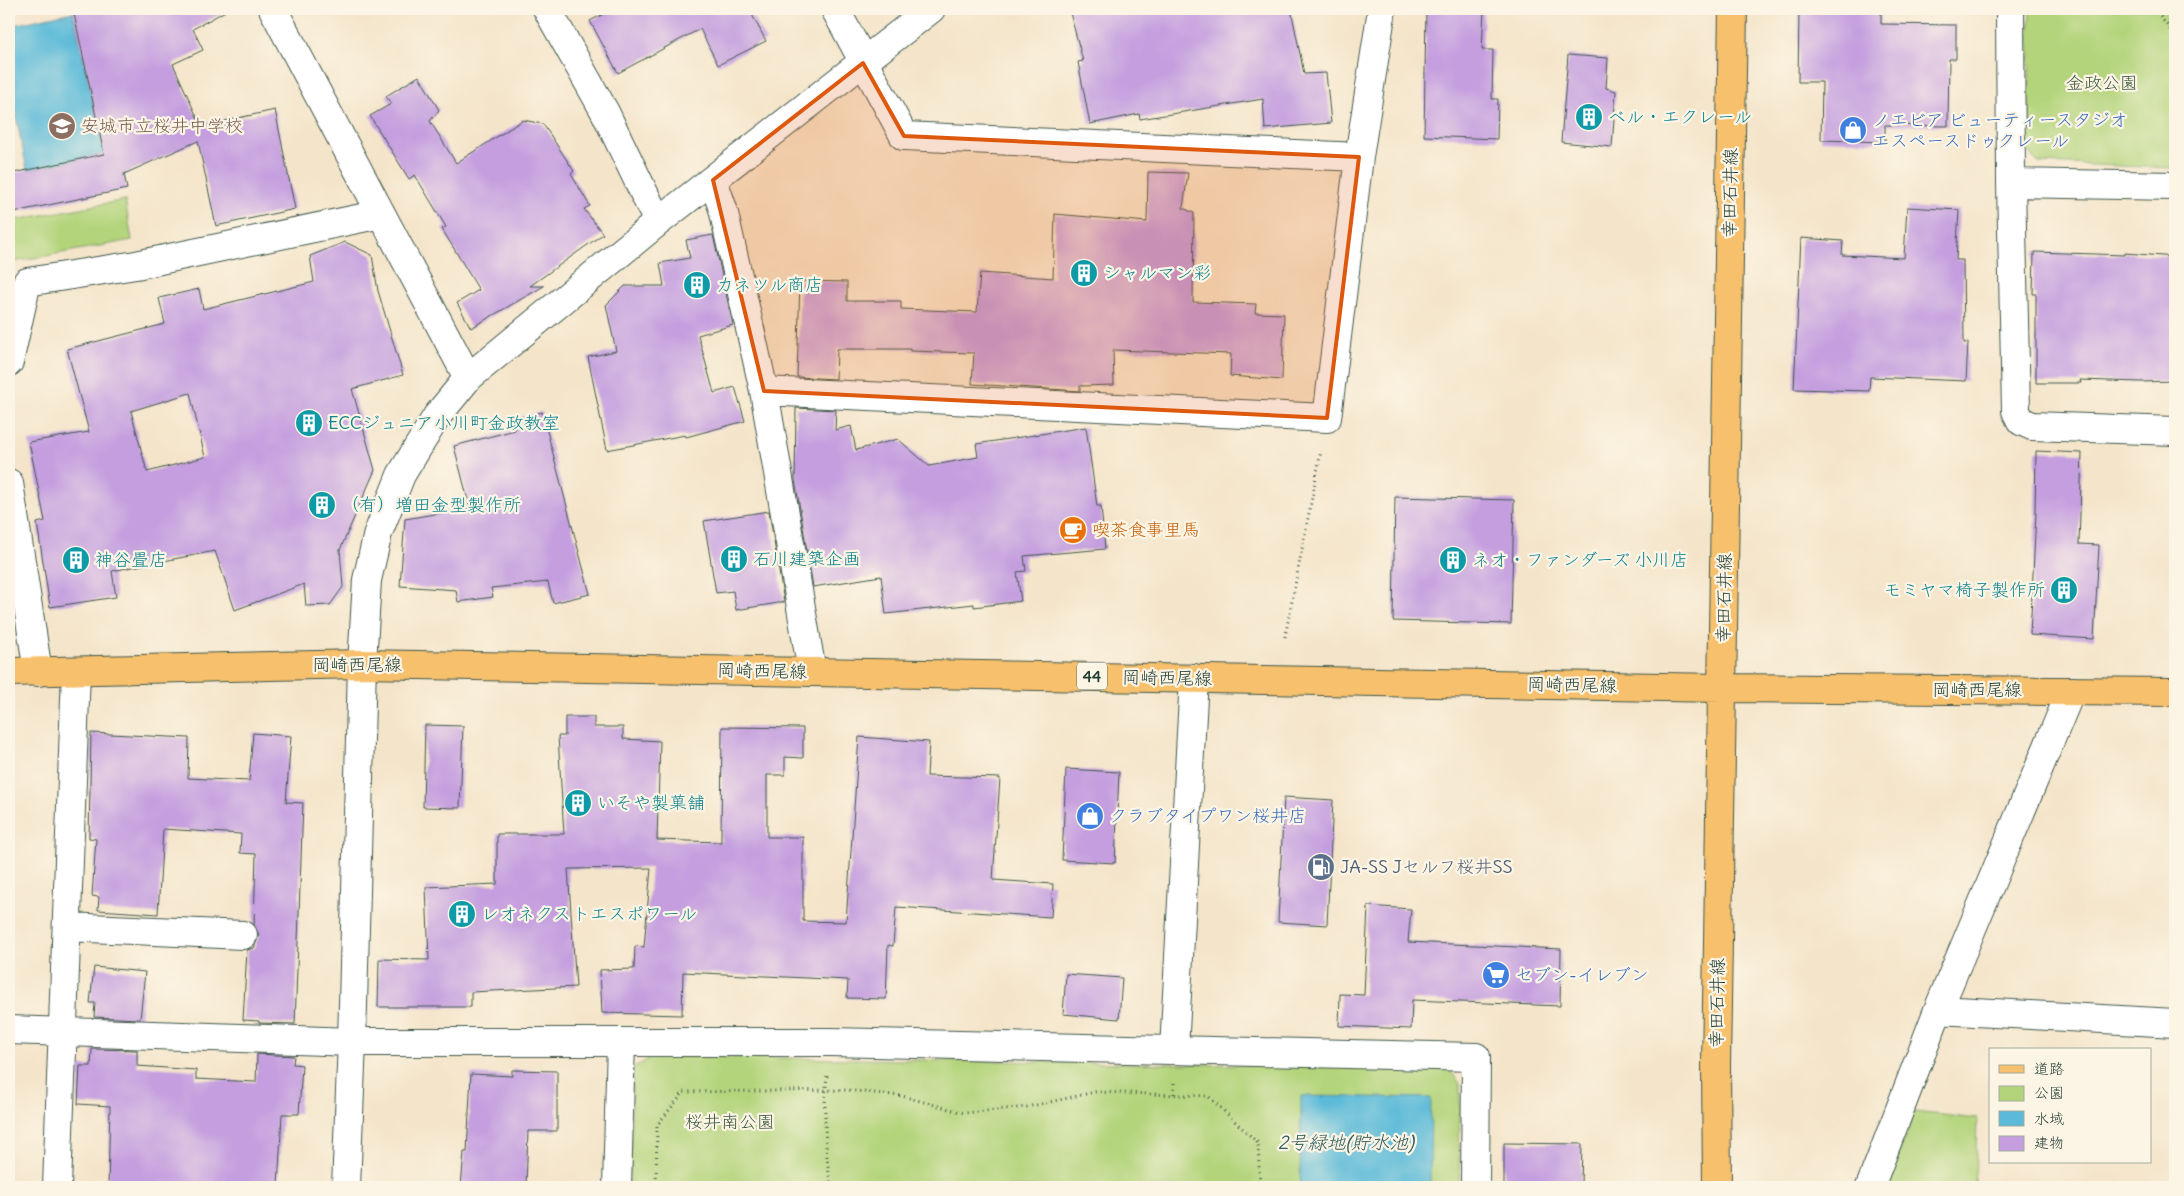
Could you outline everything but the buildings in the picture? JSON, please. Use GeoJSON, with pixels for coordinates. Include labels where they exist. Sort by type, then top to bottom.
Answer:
{"type":"FeatureCollection","features":[{"type":"Feature","properties":{"kind":"main road","name":"幸田石井線"},"geometry":{"type":"LineString","coordinates":[[1718,1187],[1716,1065],[1733,9]]}},
{"type":"Feature","properties":{"kind":"main road","name":"岡崎西尾線"},"geometry":{"type":"LineString","coordinates":[[9,672],[362,664],[1722,688],[2175,692]]}},
{"type":"Feature","properties":{"kind":"street"},"geometry":{"type":"LineString","coordinates":[[273,9],[468,378]]}},
{"type":"Feature","properties":{"kind":"street"},"geometry":{"type":"LineString","coordinates":[[547,9],[605,112],[658,222]]}},
{"type":"Feature","properties":{"kind":"street"},"geometry":{"type":"LineString","coordinates":[[835,9],[904,136],[1359,157]]}},
{"type":"Feature","properties":{"kind":"street"},"geometry":{"type":"LineString","coordinates":[[346,1187],[352,1042],[362,664],[367,580],[378,533],[401,474],[437,416],[468,378],[658,222],[931,9]]}},
{"type":"Feature","properties":{"kind":"street"},"geometry":{"type":"LineString","coordinates":[[764,391],[1327,418],[1359,157],[1382,9]]}},
{"type":"Feature","properties":{"kind":"street"},"geometry":{"type":"LineString","coordinates":[[2010,9],[2011,183],[2016,411],[2020,422],[2032,426],[2175,431]]}},
{"type":"Feature","properties":{"kind":"street"},"geometry":{"type":"LineString","coordinates":[[714,180],[723,209],[764,391],[812,672]]}},
{"type":"Feature","properties":{"kind":"street"},"geometry":{"type":"LineString","coordinates":[[2011,183],[2175,186]]}},
{"type":"Feature","properties":{"kind":"street"},"geometry":{"type":"LineString","coordinates":[[9,362],[27,282],[136,265],[381,214]]}},
{"type":"Feature","properties":{"kind":"street"},"geometry":{"type":"LineString","coordinates":[[9,483],[38,672]]}},
{"type":"Feature","properties":{"kind":"street"},"geometry":{"type":"LineString","coordinates":[[56,1187],[76,671]]}},
{"type":"Feature","properties":{"kind":"street"},"geometry":{"type":"LineString","coordinates":[[1174,1050],[1194,678]]}},
{"type":"Feature","properties":{"kind":"street"},"geometry":{"type":"LineString","coordinates":[[1870,1187],[1938,1010],[2071,691]]}},
{"type":"Feature","properties":{"kind":"street"},"geometry":{"type":"LineString","coordinates":[[67,927],[243,935]]}},
{"type":"Feature","properties":{"kind":"street"},"geometry":{"type":"LineString","coordinates":[[1938,1010],[2175,1023]]}},
{"type":"Feature","properties":{"kind":"street"},"geometry":{"type":"LineString","coordinates":[[9,1030],[352,1042],[831,1042],[1476,1057],[1475,1187]]}},
{"type":"Feature","properties":{"kind":"street"},"geometry":{"type":"LineString","coordinates":[[617,1187],[621,1042]]}},
{"type":"Feature","properties":{"kind":"path"},"geometry":{"type":"LineString","coordinates":[[2154,9],[2175,35]]}},
{"type":"Feature","properties":{"kind":"path"},"geometry":{"type":"LineString","coordinates":[[1285,636],[1327,418]]}},
{"type":"Feature","properties":{"kind":"path"},"geometry":{"type":"LineString","coordinates":[[830,1187],[827,1163],[826,1090],[831,1042]]}},
{"type":"Feature","properties":{"kind":"path"},"geometry":{"type":"LineString","coordinates":[[656,1187],[657,1124],[684,1092],[826,1090],[847,1090],[902,1096],[964,1114],[1027,1107],[1095,1092],[1208,1096],[1258,1143],[1260,1187]]}},
{"type":"Feature","properties":{"kind":"highlighted area"},"geometry":{"type":"Polygon","coordinates":[[[863,63],[904,136],[1359,157],[1327,418],[764,391],[713,180],[863,63]]]}},
{"type":"Feature","properties":{"kind":"green space","name":"金政公園"},"geometry":{"type":"Polygon","coordinates":[[[2030,9],[2175,9],[2175,168],[2038,163],[2028,151],[2030,9]]]}},
{"type":"Feature","properties":{"kind":"green space"},"geometry":{"type":"Polygon","coordinates":[[[125,200],[132,240],[13,262],[9,237],[9,221],[125,200]]]}},
{"type":"Feature","properties":{"kind":"green space","name":"桜井南公園"},"geometry":{"type":"Polygon","coordinates":[[[652,1056],[1448,1068],[1460,1083],[1459,1187],[629,1187],[633,1069],[652,1056]]]}},
{"type":"Feature","properties":{"kind":"green space"},"geometry":{"type":"Polygon","coordinates":[[[1915,1112],[1977,1119],[1975,1187],[1885,1187],[1915,1112]]]}},
{"type":"Feature","properties":{"kind":"water"},"geometry":{"type":"Polygon","coordinates":[[[73,12],[104,154],[27,170],[9,82],[9,26],[73,12]]]}},
{"type":"Feature","properties":{"kind":"water","name":"2号緑地(貯水池)"},"geometry":{"type":"Polygon","coordinates":[[[1301,1096],[1431,1098],[1430,1187],[1300,1187],[1301,1096]]]}},
{"type":"Feature","properties":{"kind":"place","name":"ベル・エクレール"},"geometry":{"type":"Point","coordinates":[1589,117]}},
{"type":"Feature","properties":{"kind":"place","name":"安城市立桜井中学校"},"geometry":{"type":"Point","coordinates":[62,126]}},
{"type":"Feature","properties":{"kind":"place","name":"ノエビア ビューティースタジオ エスペースドゥクレール"},"geometry":{"type":"Point","coordinates":[1853,130]}},
{"type":"Feature","properties":{"kind":"place","name":"シャルマン彩"},"geometry":{"type":"Point","coordinates":[1084,273]}},
{"type":"Feature","properties":{"kind":"place","name":"カネツル商店"},"geometry":{"type":"Point","coordinates":[697,285]}},
{"type":"Feature","properties":{"kind":"place","name":"ECCジュニア小川町金政教室"},"geometry":{"type":"Point","coordinates":[309,423]}},
{"type":"Feature","properties":{"kind":"place","name":"（有）増田金型製作所"},"geometry":{"type":"Point","coordinates":[322,505]}},
{"type":"Feature","properties":{"kind":"place","name":"喫茶食事里馬"},"geometry":{"type":"Point","coordinates":[1073,530]}},
{"type":"Feature","properties":{"kind":"place","name":"石川建築企画"},"geometry":{"type":"Point","coordinates":[734,559]}},
{"type":"Feature","properties":{"kind":"place","name":"神谷畳店"},"geometry":{"type":"Point","coordinates":[76,560]}},
{"type":"Feature","properties":{"kind":"place","name":"ネオ・ファンダーズ 小川店"},"geometry":{"type":"Point","coordinates":[1453,560]}},
{"type":"Feature","properties":{"kind":"place","name":"モミヤマ椅子製作所"},"geometry":{"type":"Point","coordinates":[2064,590]}},
{"type":"Feature","properties":{"kind":"place","name":"いそや製菓舗"},"geometry":{"type":"Point","coordinates":[578,803]}},
{"type":"Feature","properties":{"kind":"place","name":"クラブタイプワン桜井店"},"geometry":{"type":"Point","coordinates":[1090,816]}},
{"type":"Feature","properties":{"kind":"place","name":"JA-SS Jセルフ桜井SS"},"geometry":{"type":"Point","coordinates":[1321,867]}},
{"type":"Feature","properties":{"kind":"place","name":"レオネクストエスポワール"},"geometry":{"type":"Point","coordinates":[462,914]}},
{"type":"Feature","properties":{"kind":"place","name":"セブン-イレブン"},"geometry":{"type":"Point","coordinates":[1496,975]}}]}
